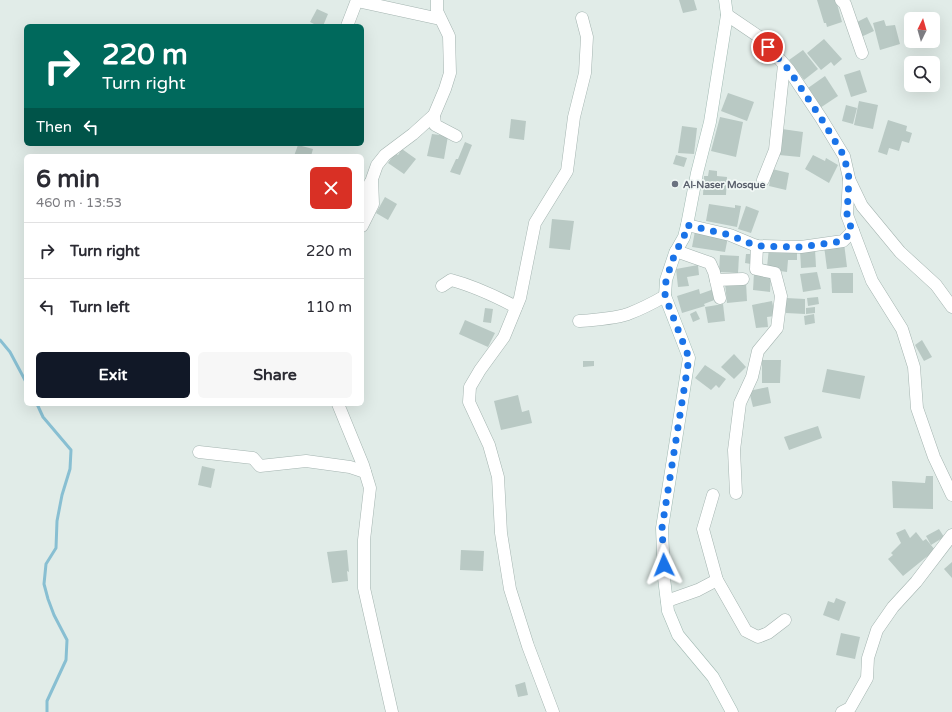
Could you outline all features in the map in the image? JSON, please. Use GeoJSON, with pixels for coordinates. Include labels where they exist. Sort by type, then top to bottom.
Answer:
{"type":"FeatureCollection","features":[{"type":"Feature","properties":{"kind":"street"},"geometry":{"type":"LineString","coordinates":[[348,24],[357,0],[440,18]]}},
{"type":"Feature","properties":{"kind":"street"},"geometry":{"type":"LineString","coordinates":[[437,0],[436,11],[449,36],[450,73],[434,115],[435,125],[456,136]]}},
{"type":"Feature","properties":{"kind":"street"},"geometry":{"type":"LineString","coordinates":[[726,0],[727,15],[710,122],[697,172],[684,237],[676,251],[666,280],[665,296],[689,358],[662,528],[664,578],[668,611],[678,635],[713,677],[732,712]]}},
{"type":"Feature","properties":{"kind":"street"},"geometry":{"type":"LineString","coordinates":[[841,0],[845,4],[862,53]]}},
{"type":"Feature","properties":{"kind":"street"},"geometry":{"type":"LineString","coordinates":[[727,15],[761,38],[784,65],[821,118],[844,156],[849,178],[862,206],[900,252],[936,285],[952,307]]}},
{"type":"Feature","properties":{"kind":"street"},"geometry":{"type":"LineString","coordinates":[[553,712],[528,646],[510,589],[501,533],[498,477],[490,445],[469,402],[470,387],[504,336],[520,298],[535,223],[567,172],[574,117],[585,72],[587,37],[582,18]]}},
{"type":"Feature","properties":{"kind":"street"},"geometry":{"type":"LineString","coordinates":[[763,180],[774,150],[784,65]]}},
{"type":"Feature","properties":{"kind":"street"},"geometry":{"type":"LineString","coordinates":[[364,199],[377,165],[385,155],[413,134],[434,115]]}},
{"type":"Feature","properties":{"kind":"street"},"geometry":{"type":"LineString","coordinates":[[364,222],[373,204],[372,178]]}},
{"type":"Feature","properties":{"kind":"street"},"geometry":{"type":"LineString","coordinates":[[849,178],[847,215],[852,231],[872,281],[902,329],[914,368],[917,408],[934,457],[952,495]]}},
{"type":"Feature","properties":{"kind":"street"},"geometry":{"type":"LineString","coordinates":[[687,225],[730,235],[757,246],[801,247],[843,241],[852,231]]}},
{"type":"Feature","properties":{"kind":"street"},"geometry":{"type":"LineString","coordinates":[[736,493],[734,450],[740,403],[752,377],[758,351],[777,328],[781,296],[775,273],[756,269],[757,246]]}},
{"type":"Feature","properties":{"kind":"street"},"geometry":{"type":"LineString","coordinates":[[676,251],[710,263],[720,298]]}},
{"type":"Feature","properties":{"kind":"street"},"geometry":{"type":"LineString","coordinates":[[716,280],[743,279]]}},
{"type":"Feature","properties":{"kind":"street"},"geometry":{"type":"LineString","coordinates":[[442,286],[451,280],[477,288],[516,307]]}},
{"type":"Feature","properties":{"kind":"street"},"geometry":{"type":"LineString","coordinates":[[579,321],[602,319],[628,314],[665,296]]}},
{"type":"Feature","properties":{"kind":"street"},"geometry":{"type":"LineString","coordinates":[[339,406],[370,488],[364,540],[364,588],[392,712]]}},
{"type":"Feature","properties":{"kind":"street"},"geometry":{"type":"LineString","coordinates":[[199,452],[253,458],[260,466],[306,461],[350,467],[365,472]]}},
{"type":"Feature","properties":{"kind":"street"},"geometry":{"type":"LineString","coordinates":[[713,495],[703,529],[717,580],[746,631],[758,637],[768,633],[785,620]]}},
{"type":"Feature","properties":{"kind":"street"},"geometry":{"type":"LineString","coordinates":[[842,712],[850,708],[867,678],[868,658],[877,630],[893,607],[916,582],[952,535]]}},
{"type":"Feature","properties":{"kind":"street"},"geometry":{"type":"LineString","coordinates":[[667,601],[698,590],[717,580]]}},
{"type":"Feature","properties":{"kind":"building"},"geometry":{"type":"Polygon","coordinates":[[[679,0],[694,0],[697,10],[683,13],[679,0]]]}},
{"type":"Feature","properties":{"kind":"building"},"geometry":{"type":"Polygon","coordinates":[[[817,0],[836,0],[842,22],[827,27],[826,23],[824,23],[817,0]]]}},
{"type":"Feature","properties":{"kind":"building"},"geometry":{"type":"Polygon","coordinates":[[[317,9],[328,14],[324,24],[314,24],[310,22],[317,9]]]}},
{"type":"Feature","properties":{"kind":"building"},"geometry":{"type":"Polygon","coordinates":[[[867,17],[874,31],[861,37],[855,23],[867,17]]]}},
{"type":"Feature","properties":{"kind":"building"},"geometry":{"type":"Polygon","coordinates":[[[884,20],[886,26],[895,25],[900,44],[880,50],[873,23],[884,20]]]}},
{"type":"Feature","properties":{"kind":"building"},"geometry":{"type":"Polygon","coordinates":[[[824,39],[842,59],[834,66],[831,62],[821,70],[807,53],[824,39]]]}},
{"type":"Feature","properties":{"kind":"building"},"geometry":{"type":"Polygon","coordinates":[[[803,50],[818,69],[804,80],[789,60],[803,50]]]}},
{"type":"Feature","properties":{"kind":"building"},"geometry":{"type":"Polygon","coordinates":[[[860,70],[867,92],[851,97],[844,75],[860,70]]]}},
{"type":"Feature","properties":{"kind":"building"},"geometry":{"type":"Polygon","coordinates":[[[825,76],[838,96],[820,108],[808,88],[825,76]]]}},
{"type":"Feature","properties":{"kind":"building"},"geometry":{"type":"Polygon","coordinates":[[[728,93],[754,102],[747,121],[721,111],[728,93]]]}},
{"type":"Feature","properties":{"kind":"building"},"geometry":{"type":"Polygon","coordinates":[[[859,101],[878,105],[873,129],[854,125],[859,101]]]}},
{"type":"Feature","properties":{"kind":"building"},"geometry":{"type":"Polygon","coordinates":[[[846,105],[857,108],[853,124],[842,121],[846,105]]]}},
{"type":"Feature","properties":{"kind":"building"},"geometry":{"type":"Polygon","coordinates":[[[720,117],[743,122],[736,157],[711,151],[720,117]]]}},
{"type":"Feature","properties":{"kind":"building"},"geometry":{"type":"Polygon","coordinates":[[[511,119],[526,121],[524,140],[509,138],[511,119]]]}},
{"type":"Feature","properties":{"kind":"building"},"geometry":{"type":"Polygon","coordinates":[[[888,120],[907,126],[906,131],[912,133],[909,143],[902,141],[899,151],[889,148],[887,155],[878,152],[888,120]]]}},
{"type":"Feature","properties":{"kind":"building"},"geometry":{"type":"Polygon","coordinates":[[[682,126],[697,128],[694,154],[678,153],[682,126]]]}},
{"type":"Feature","properties":{"kind":"building"},"geometry":{"type":"Polygon","coordinates":[[[782,129],[803,132],[800,157],[779,155],[782,129]]]}},
{"type":"Feature","properties":{"kind":"building"},"geometry":{"type":"Polygon","coordinates":[[[432,134],[448,136],[444,159],[427,156],[432,134]]]}},
{"type":"Feature","properties":{"kind":"building"},"geometry":{"type":"Polygon","coordinates":[[[465,142],[472,145],[460,175],[450,172],[456,159],[458,159],[465,142]]]}},
{"type":"Feature","properties":{"kind":"building"},"geometry":{"type":"Polygon","coordinates":[[[298,146],[313,149],[312,154],[295,154],[298,146]]]}},
{"type":"Feature","properties":{"kind":"building"},"geometry":{"type":"Polygon","coordinates":[[[402,149],[416,159],[404,174],[388,163],[395,153],[398,155],[402,149]]]}},
{"type":"Feature","properties":{"kind":"building"},"geometry":{"type":"Polygon","coordinates":[[[676,155],[687,158],[684,167],[673,164],[676,155]]]}},
{"type":"Feature","properties":{"kind":"building"},"geometry":{"type":"Polygon","coordinates":[[[813,155],[825,161],[826,158],[838,165],[829,183],[805,169],[813,155]]]}},
{"type":"Feature","properties":{"kind":"building"},"geometry":{"type":"Polygon","coordinates":[[[772,169],[789,173],[786,190],[769,186],[772,169]]]}},
{"type":"Feature","properties":{"kind":"building"},"geometry":{"type":"Polygon","coordinates":[[[709,170],[717,171],[717,176],[727,177],[726,195],[703,195],[704,176],[708,176],[709,170]]]}},
{"type":"Feature","properties":{"kind":"building"},"geometry":{"type":"Polygon","coordinates":[[[385,197],[397,204],[388,220],[376,213],[385,197]]]}},
{"type":"Feature","properties":{"kind":"building"},"geometry":{"type":"Polygon","coordinates":[[[709,204],[735,208],[735,205],[741,206],[737,227],[706,221],[709,204]]]}},
{"type":"Feature","properties":{"kind":"building"},"geometry":{"type":"Polygon","coordinates":[[[746,206],[759,211],[751,233],[738,229],[746,206]]]}},
{"type":"Feature","properties":{"kind":"building"},"geometry":{"type":"Polygon","coordinates":[[[552,219],[574,221],[570,250],[549,248],[552,219]]]}},
{"type":"Feature","properties":{"kind":"building"},"geometry":{"type":"Polygon","coordinates":[[[695,231],[728,237],[725,252],[692,247],[695,231]]]}},
{"type":"Feature","properties":{"kind":"building"},"geometry":{"type":"Polygon","coordinates":[[[844,243],[847,267],[827,269],[824,246],[844,243]]]}},
{"type":"Feature","properties":{"kind":"building"},"geometry":{"type":"Polygon","coordinates":[[[769,248],[797,250],[797,260],[788,260],[787,272],[780,271],[780,268],[767,267],[769,248]]]}},
{"type":"Feature","properties":{"kind":"building"},"geometry":{"type":"Polygon","coordinates":[[[815,249],[816,267],[801,268],[800,250],[815,249]]]}},
{"type":"Feature","properties":{"kind":"building"},"geometry":{"type":"Polygon","coordinates":[[[746,254],[752,254],[751,264],[745,263],[746,254]]]}},
{"type":"Feature","properties":{"kind":"building"},"geometry":{"type":"Polygon","coordinates":[[[720,255],[739,256],[738,273],[719,272],[720,255]]]}},
{"type":"Feature","properties":{"kind":"building"},"geometry":{"type":"Polygon","coordinates":[[[698,265],[699,275],[687,277],[689,286],[678,287],[676,269],[698,265]]]}},
{"type":"Feature","properties":{"kind":"building"},"geometry":{"type":"Polygon","coordinates":[[[817,272],[821,289],[803,292],[800,274],[817,272]]]}},
{"type":"Feature","properties":{"kind":"building"},"geometry":{"type":"Polygon","coordinates":[[[754,273],[771,274],[770,292],[753,290],[754,273]]]}},
{"type":"Feature","properties":{"kind":"building"},"geometry":{"type":"Polygon","coordinates":[[[831,273],[853,273],[853,293],[832,293],[831,273]]]}},
{"type":"Feature","properties":{"kind":"building"},"geometry":{"type":"Polygon","coordinates":[[[746,282],[747,301],[727,303],[725,283],[746,282]]]}},
{"type":"Feature","properties":{"kind":"building"},"geometry":{"type":"Polygon","coordinates":[[[699,289],[700,294],[714,289],[717,299],[704,304],[705,306],[682,313],[677,296],[699,289]]]}},
{"type":"Feature","properties":{"kind":"building"},"geometry":{"type":"Polygon","coordinates":[[[818,297],[819,304],[808,306],[807,298],[818,297]]]}},
{"type":"Feature","properties":{"kind":"building"},"geometry":{"type":"Polygon","coordinates":[[[786,298],[805,299],[805,314],[786,313],[786,298]]]}},
{"type":"Feature","properties":{"kind":"building"},"geometry":{"type":"Polygon","coordinates":[[[772,301],[775,316],[767,317],[768,327],[756,328],[752,305],[772,301]]]}},
{"type":"Feature","properties":{"kind":"building"},"geometry":{"type":"Polygon","coordinates":[[[723,304],[725,321],[708,323],[705,307],[723,304]]]}},
{"type":"Feature","properties":{"kind":"building"},"geometry":{"type":"Polygon","coordinates":[[[815,307],[815,313],[806,314],[806,308],[815,307]]]}},
{"type":"Feature","properties":{"kind":"building"},"geometry":{"type":"Polygon","coordinates":[[[485,308],[493,309],[491,323],[483,322],[485,308]]]}},
{"type":"Feature","properties":{"kind":"building"},"geometry":{"type":"Polygon","coordinates":[[[696,311],[700,319],[693,322],[690,314],[696,311]]]}},
{"type":"Feature","properties":{"kind":"building"},"geometry":{"type":"Polygon","coordinates":[[[814,314],[815,323],[805,325],[804,316],[814,314]]]}},
{"type":"Feature","properties":{"kind":"building"},"geometry":{"type":"Polygon","coordinates":[[[465,320],[495,333],[488,347],[459,334],[465,320]]]}},
{"type":"Feature","properties":{"kind":"building"},"geometry":{"type":"Polygon","coordinates":[[[922,340],[932,357],[924,361],[915,345],[922,340]]]}},
{"type":"Feature","properties":{"kind":"building"},"geometry":{"type":"Polygon","coordinates":[[[734,354],[746,367],[734,379],[721,367],[734,354]]]}},
{"type":"Feature","properties":{"kind":"building"},"geometry":{"type":"Polygon","coordinates":[[[762,360],[781,360],[780,383],[762,383],[762,360]]]}},
{"type":"Feature","properties":{"kind":"building"},"geometry":{"type":"Polygon","coordinates":[[[583,361],[594,361],[594,366],[583,367],[583,361]]]}},
{"type":"Feature","properties":{"kind":"building"},"geometry":{"type":"Polygon","coordinates":[[[705,365],[726,379],[719,388],[716,385],[711,390],[695,378],[705,365]]]}},
{"type":"Feature","properties":{"kind":"building"},"geometry":{"type":"Polygon","coordinates":[[[827,369],[865,376],[860,399],[822,392],[827,369]]]}},
{"type":"Feature","properties":{"kind":"building"},"geometry":{"type":"Polygon","coordinates":[[[768,387],[771,403],[753,407],[749,391],[768,387]]]}},
{"type":"Feature","properties":{"kind":"building"},"geometry":{"type":"Polygon","coordinates":[[[518,395],[522,412],[529,410],[532,423],[501,430],[494,401],[518,395]]]}},
{"type":"Feature","properties":{"kind":"building"},"geometry":{"type":"Polygon","coordinates":[[[818,426],[822,438],[789,450],[784,437],[818,426]]]}},
{"type":"Feature","properties":{"kind":"building"},"geometry":{"type":"Polygon","coordinates":[[[202,466],[215,469],[211,488],[198,485],[202,466]]]}},
{"type":"Feature","properties":{"kind":"building"},"geometry":{"type":"Polygon","coordinates":[[[926,476],[933,476],[933,509],[893,508],[892,481],[925,483],[926,476]]]}},
{"type":"Feature","properties":{"kind":"building"},"geometry":{"type":"Polygon","coordinates":[[[905,529],[910,538],[916,532],[923,541],[926,539],[935,550],[903,576],[888,559],[893,555],[891,553],[901,543],[896,533],[905,529]]]}},
{"type":"Feature","properties":{"kind":"building"},"geometry":{"type":"Polygon","coordinates":[[[939,529],[944,537],[931,545],[926,536],[939,529]]]}},
{"type":"Feature","properties":{"kind":"building"},"geometry":{"type":"Polygon","coordinates":[[[347,550],[349,572],[347,571],[348,581],[332,583],[327,552],[347,550]]]}},
{"type":"Feature","properties":{"kind":"building"},"geometry":{"type":"Polygon","coordinates":[[[461,550],[484,551],[483,571],[460,570],[461,550]]]}},
{"type":"Feature","properties":{"kind":"building"},"geometry":{"type":"Polygon","coordinates":[[[952,562],[952,578],[944,569],[952,562]]]}},
{"type":"Feature","properties":{"kind":"building"},"geometry":{"type":"Polygon","coordinates":[[[836,598],[846,602],[839,621],[823,615],[828,601],[834,603],[836,598]]]}},
{"type":"Feature","properties":{"kind":"building"},"geometry":{"type":"Polygon","coordinates":[[[841,633],[860,637],[855,659],[836,655],[841,633]]]}},
{"type":"Feature","properties":{"kind":"building"},"geometry":{"type":"Polygon","coordinates":[[[525,682],[528,695],[518,697],[515,685],[525,682]]]}},
{"type":"Feature","properties":{"kind":"waterway"},"geometry":{"type":"LineString","coordinates":[[0,340],[10,352],[24,378]]}},
{"type":"Feature","properties":{"kind":"waterway"},"geometry":{"type":"LineString","coordinates":[[38,406],[43,417],[71,450],[70,469],[62,495],[57,521],[56,548],[46,564],[44,584],[54,615],[67,640],[66,660],[47,701],[47,712]]}},
{"type":"Feature","properties":{"kind":"place","name":"Al-Naser Mosque"},"geometry":{"type":"Point","coordinates":[675,184]}},
{"type":"Feature","properties":{"kind":"route"},"geometry":{"type":"LineString","coordinates":[[664,565],[662,528],[689,358],[665,296],[666,280],[675,253],[684,237],[687,225],[730,235],[757,246],[801,247],[843,241],[852,231],[847,215],[849,178],[844,156],[789,70],[768,47]]}}]}
